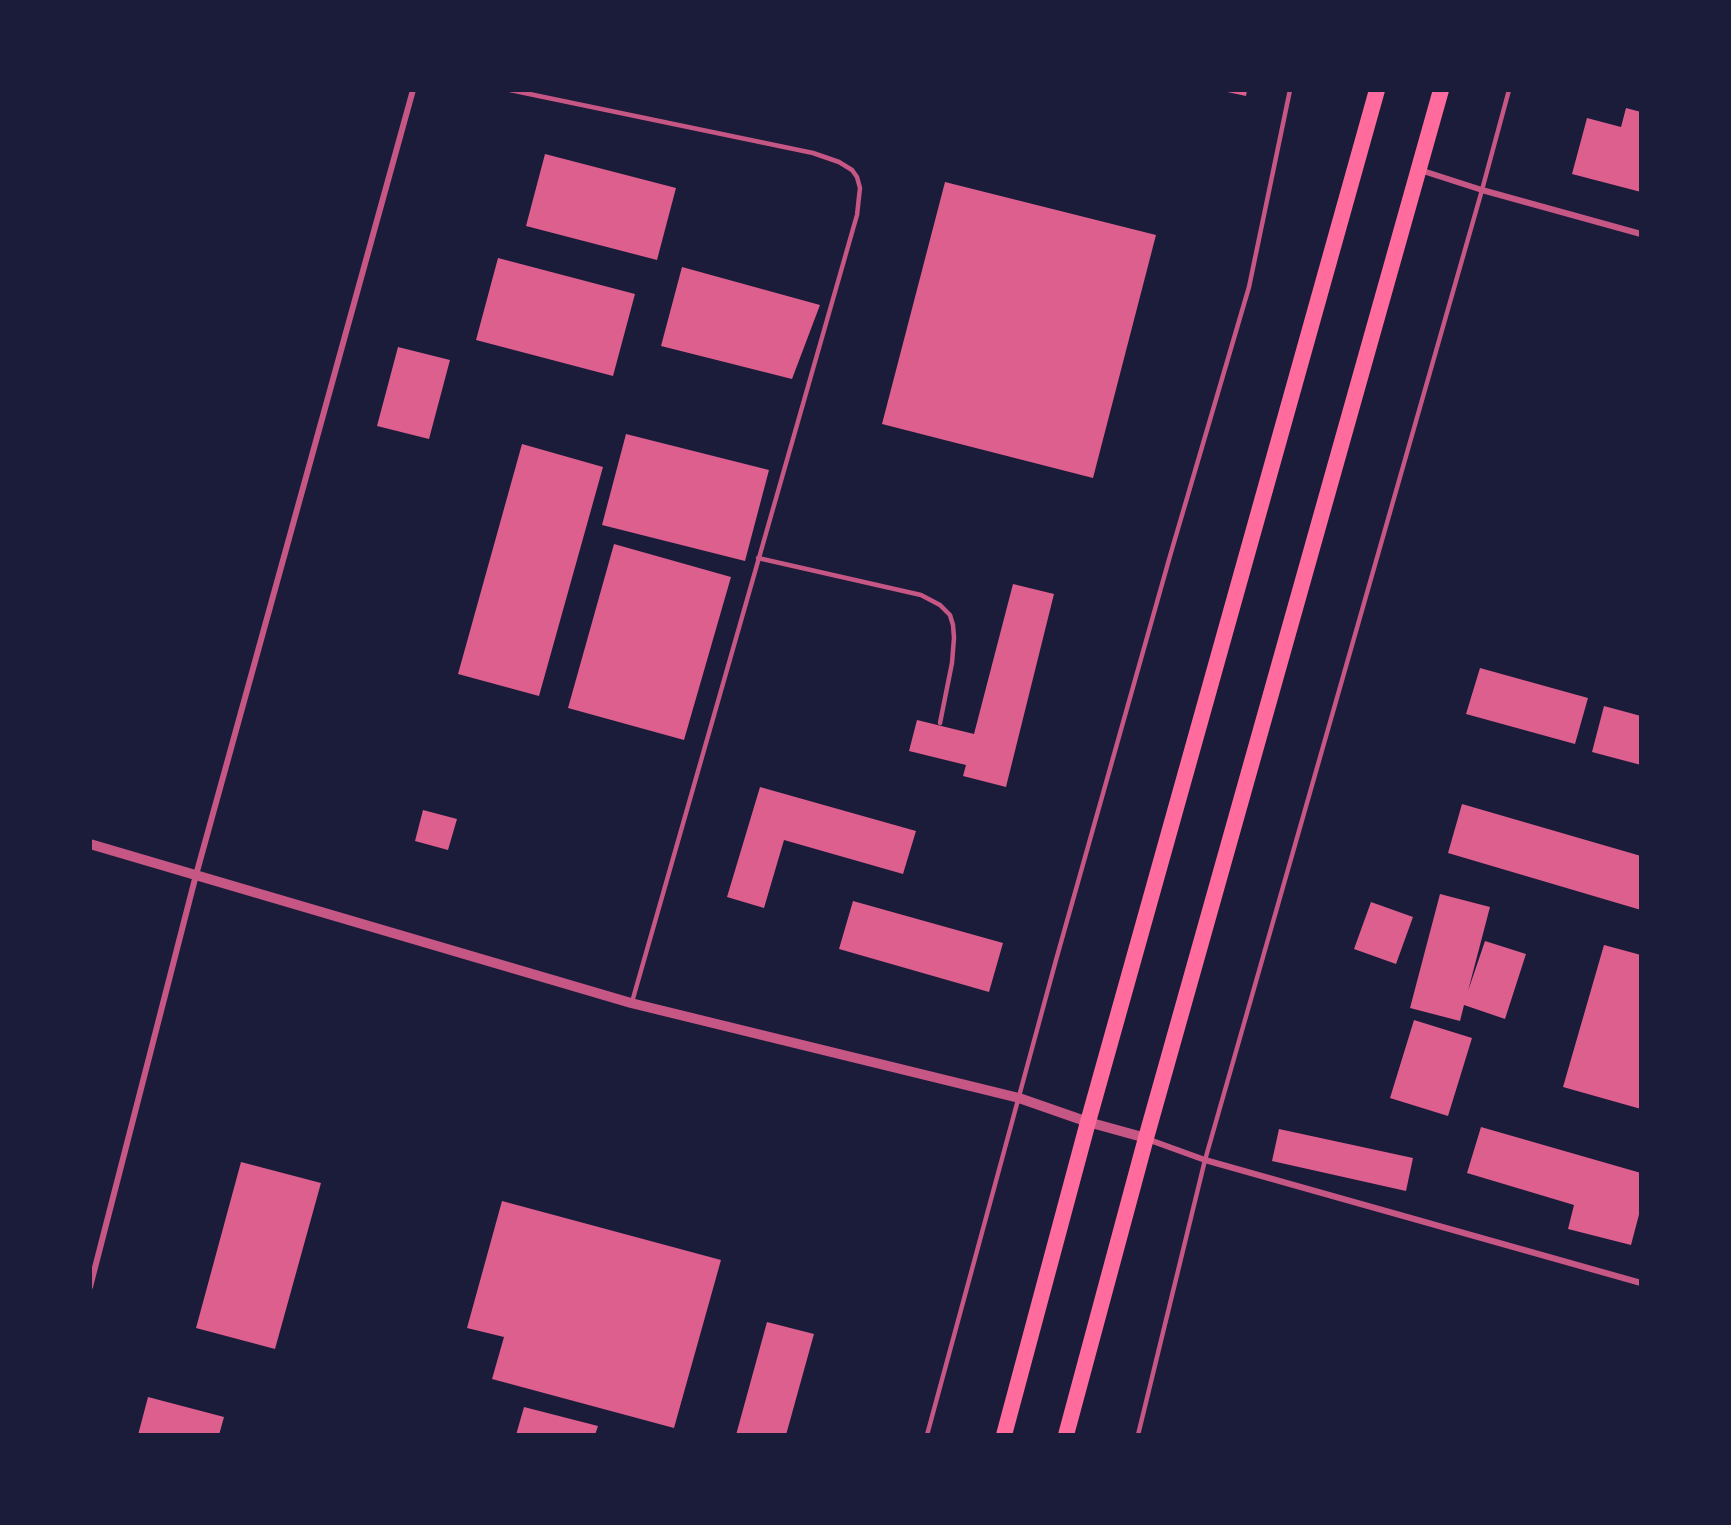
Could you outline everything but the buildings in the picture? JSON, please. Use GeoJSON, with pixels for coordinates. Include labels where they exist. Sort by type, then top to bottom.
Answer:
{"type":"FeatureCollection","features":[{"type":"Feature","properties":{"kind":"highway"},"geometry":{"type":"LineString","coordinates":[[1004,1435],[1088,1122],[1377,90]]}},
{"type":"Feature","properties":{"kind":"highway"},"geometry":{"type":"LineString","coordinates":[[1066,1435],[1146,1138],[1441,90]]}},
{"type":"Feature","properties":{"kind":"street"},"geometry":{"type":"LineString","coordinates":[[90,1287],[196,875],[413,90]]}},
{"type":"Feature","properties":{"kind":"street"},"geometry":{"type":"LineString","coordinates":[[1419,170],[1641,234]]}},
{"type":"Feature","properties":{"kind":"street"},"geometry":{"type":"LineString","coordinates":[[90,844],[632,1004],[1019,1098],[1088,1122],[1146,1138],[1205,1160],[1641,1283]]}},
{"type":"Feature","properties":{"kind":"lane"},"geometry":{"type":"LineString","coordinates":[[510,90],[813,153],[839,162],[852,170],[860,188],[857,215],[632,1004]]}},
{"type":"Feature","properties":{"kind":"lane"},"geometry":{"type":"LineString","coordinates":[[927,1435],[1056,960],[1249,287],[1290,90]]}},
{"type":"Feature","properties":{"kind":"lane"},"geometry":{"type":"LineString","coordinates":[[1138,1435],[1205,1160],[1509,90]]}},
{"type":"Feature","properties":{"kind":"lane"},"geometry":{"type":"LineString","coordinates":[[758,558],[921,595],[940,605],[950,615],[954,638],[952,663],[940,723]]}}]}
